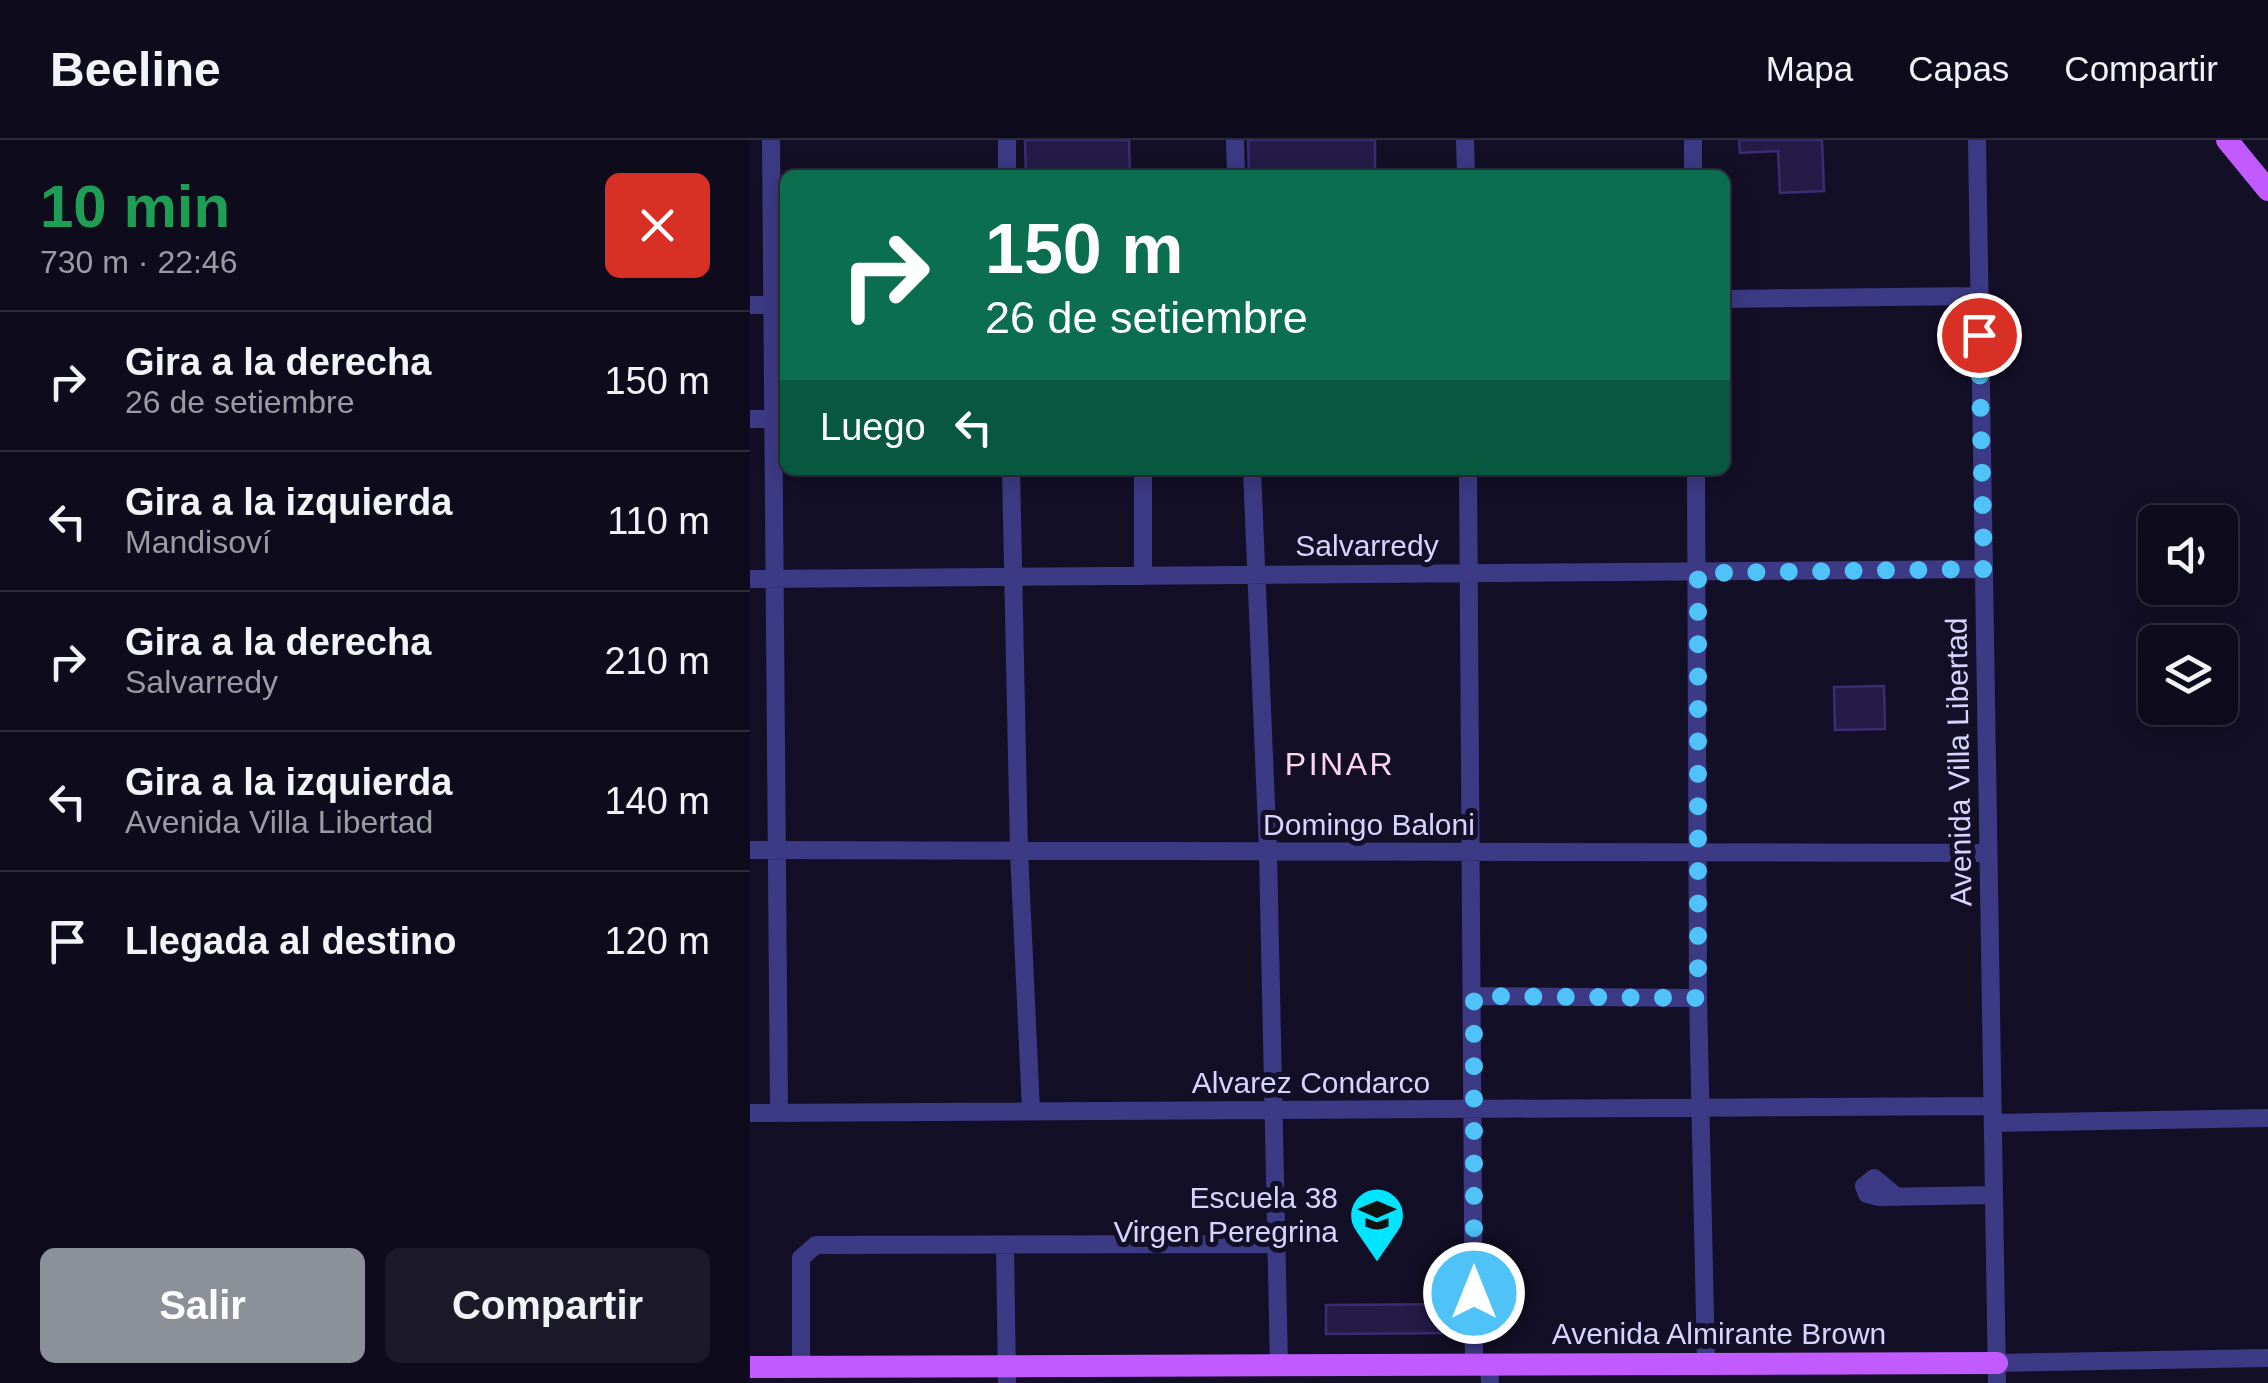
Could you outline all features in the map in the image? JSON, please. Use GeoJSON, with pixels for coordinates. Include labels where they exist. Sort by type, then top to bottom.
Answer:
{"type":"FeatureCollection","features":[{"type":"Feature","properties":{"kind":"main road"},"geometry":{"type":"LineString","coordinates":[[2227,140],[2268,190]]}},
{"type":"Feature","properties":{"kind":"main road","name":"Avenida Almirante Brown"},"geometry":{"type":"LineString","coordinates":[[750,1368],[792,1373],[1007,1375],[1168,1374],[1278,1365],[1332,1375],[1661,1372],[1706,1363],[1824,1373],[1997,1373]]}},
{"type":"Feature","properties":{"kind":"street"},"geometry":{"type":"LineString","coordinates":[[771,140],[779,419],[774,579],[779,1113]]}},
{"type":"Feature","properties":{"kind":"street"},"geometry":{"type":"LineString","coordinates":[[1007,140],[1007,170]]}},
{"type":"Feature","properties":{"kind":"street"},"geometry":{"type":"LineString","coordinates":[[1234,140],[1236,170]]}},
{"type":"Feature","properties":{"kind":"street"},"geometry":{"type":"LineString","coordinates":[[1466,140],[1466,170]]}},
{"type":"Feature","properties":{"kind":"street"},"geometry":{"type":"LineString","coordinates":[[1693,140],[1693,170]]}},
{"type":"Feature","properties":{"kind":"street","name":"Avenida Villa Libertad"},"geometry":{"type":"LineString","coordinates":[[1977,140],[1997,1373]]}},
{"type":"Feature","properties":{"kind":"street"},"geometry":{"type":"LineString","coordinates":[[1730,299],[1978,296]]}},
{"type":"Feature","properties":{"kind":"street"},"geometry":{"type":"LineString","coordinates":[[750,306],[778,305]]}},
{"type":"Feature","properties":{"kind":"street"},"geometry":{"type":"LineString","coordinates":[[750,418],[779,419]]}},
{"type":"Feature","properties":{"kind":"street"},"geometry":{"type":"LineString","coordinates":[[1011,475],[1019,850],[1031,1110]]}},
{"type":"Feature","properties":{"kind":"street"},"geometry":{"type":"LineString","coordinates":[[1143,475],[1143,576]]}},
{"type":"Feature","properties":{"kind":"street"},"geometry":{"type":"LineString","coordinates":[[1252,475],[1259,573],[1276,1111],[1278,1365]]}},
{"type":"Feature","properties":{"kind":"street"},"geometry":{"type":"LineString","coordinates":[[1468,475],[1474,1110],[1484,1372]]}},
{"type":"Feature","properties":{"kind":"street"},"geometry":{"type":"LineString","coordinates":[[1696,475],[1698,998],[1706,1363]]}},
{"type":"Feature","properties":{"kind":"street","name":"Salvarredy"},"geometry":{"type":"LineString","coordinates":[[750,579],[1984,569]]}},
{"type":"Feature","properties":{"kind":"street","name":"Domingo Baloni"},"geometry":{"type":"LineString","coordinates":[[750,850],[1988,853]]}},
{"type":"Feature","properties":{"kind":"street"},"geometry":{"type":"LineString","coordinates":[[1474,996],[1698,998]]}},
{"type":"Feature","properties":{"kind":"street","name":"Alvarez Condarco"},"geometry":{"type":"LineString","coordinates":[[750,1113],[1700,1110],[2268,1118]]}},
{"type":"Feature","properties":{"kind":"street"},"geometry":{"type":"LineString","coordinates":[[1897,1197],[1994,1195]]}},
{"type":"Feature","properties":{"kind":"street"},"geometry":{"type":"LineString","coordinates":[[792,1373],[802,1258],[816,1245],[1276,1244]]}},
{"type":"Feature","properties":{"kind":"street"},"geometry":{"type":"LineString","coordinates":[[1005,1245],[1007,1375]]}},
{"type":"Feature","properties":{"kind":"street","name":"Avenida Almirante Brown"},"geometry":{"type":"LineString","coordinates":[[1997,1373],[2268,1358]]}},
{"type":"Feature","properties":{"kind":"building"},"geometry":{"type":"Polygon","coordinates":[[[1025,140],[1129,140],[1130,170],[1026,170],[1025,140]]]}},
{"type":"Feature","properties":{"kind":"building"},"geometry":{"type":"Polygon","coordinates":[[[1248,140],[1375,140],[1375,170],[1249,170],[1248,140]]]}},
{"type":"Feature","properties":{"kind":"building"},"geometry":{"type":"Polygon","coordinates":[[[1739,140],[1822,140],[1824,191],[1780,193],[1778,151],[1740,153],[1739,140]]]}},
{"type":"Feature","properties":{"kind":"building"},"geometry":{"type":"Polygon","coordinates":[[[1884,686],[1885,729],[1835,730],[1834,687],[1884,686]]]}},
{"type":"Feature","properties":{"kind":"building"},"geometry":{"type":"Polygon","coordinates":[[[1459,1304],[1459,1333],[1326,1334],[1326,1305],[1459,1304]]]}},
{"type":"Feature","properties":{"kind":"place","name":"Escuela 38 Virgen Peregrina"},"geometry":{"type":"Point","coordinates":[1377,1264]}},
{"type":"Feature","properties":{"kind":"district","name":"PINAR"},"geometry":{"type":"Point","coordinates":[1340,764]}},
{"type":"Feature","properties":{"kind":"route"},"geometry":{"type":"LineString","coordinates":[[1474,1293],[1474,996],[1698,998],[1698,573],[1984,569],[1979,335]]}}]}
